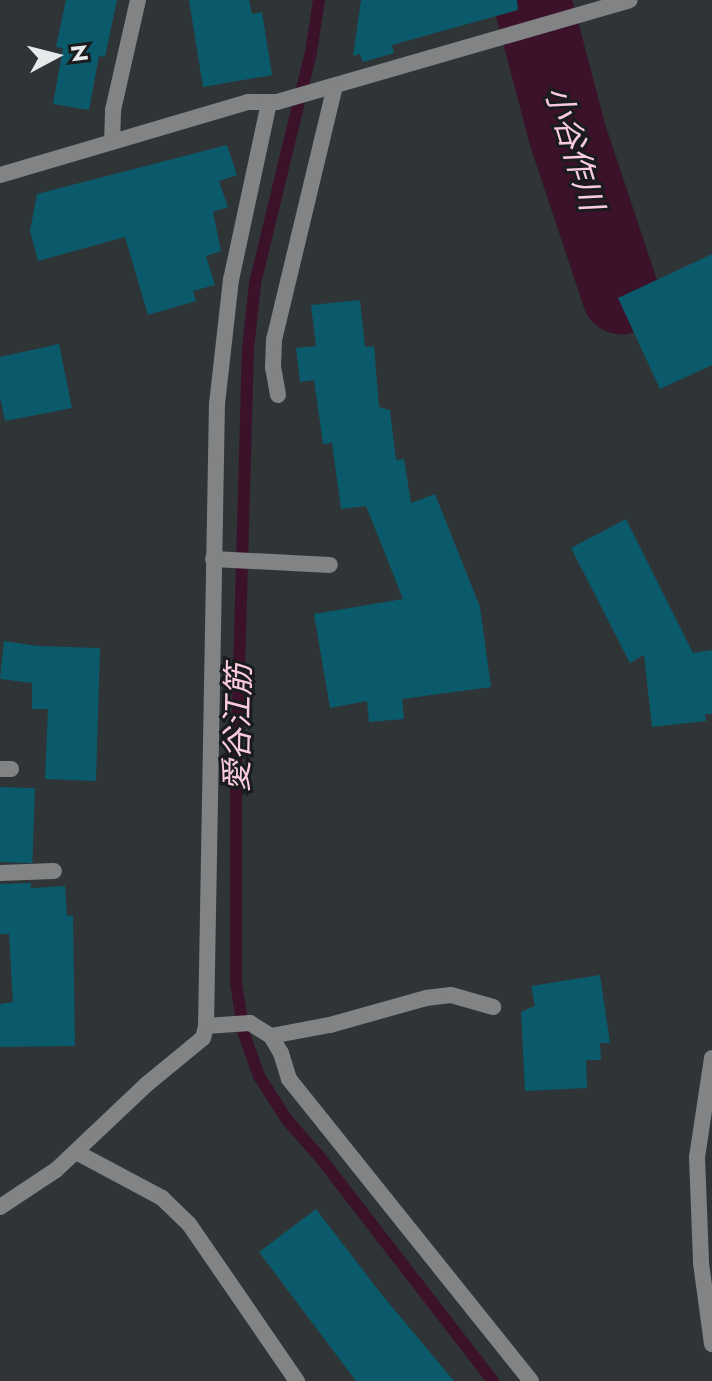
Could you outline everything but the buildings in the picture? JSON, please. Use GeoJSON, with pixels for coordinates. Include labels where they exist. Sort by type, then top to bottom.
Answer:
{"type":"FeatureCollection","features":[{"type":"Feature","properties":{"kind":"street"},"geometry":{"type":"LineString","coordinates":[[112,142],[113,110],[138,0]]}},
{"type":"Feature","properties":{"kind":"street"},"geometry":{"type":"LineString","coordinates":[[0,175],[248,102],[273,102],[335,86],[630,0]]}},
{"type":"Feature","properties":{"kind":"street"},"geometry":{"type":"LineString","coordinates":[[278,395],[273,368],[274,340],[335,86]]}},
{"type":"Feature","properties":{"kind":"street"},"geometry":{"type":"LineString","coordinates":[[0,1207],[56,1170],[147,1084],[203,1038],[206,1026],[217,404],[225,325],[273,102]]}},
{"type":"Feature","properties":{"kind":"street"},"geometry":{"type":"LineString","coordinates":[[213,559],[330,565]]}},
{"type":"Feature","properties":{"kind":"street"},"geometry":{"type":"LineString","coordinates":[[0,873],[54,871]]}},
{"type":"Feature","properties":{"kind":"street"},"geometry":{"type":"LineString","coordinates":[[271,1036],[330,1025],[438,996],[451,995],[493,1007]]}},
{"type":"Feature","properties":{"kind":"street"},"geometry":{"type":"LineString","coordinates":[[206,1026],[250,1023],[271,1036],[281,1053],[289,1079],[531,1381]]}},
{"type":"Feature","properties":{"kind":"street"},"geometry":{"type":"LineString","coordinates":[[712,1058],[697,1157],[701,1263],[712,1344]]}},
{"type":"Feature","properties":{"kind":"street"},"geometry":{"type":"LineString","coordinates":[[76,1152],[162,1198],[189,1224],[297,1381]]}},
{"type":"Feature","properties":{"kind":"waterway","name":"愛谷江筋"},"geometry":{"type":"LineString","coordinates":[[319,0],[311,52],[255,284],[248,348],[236,765],[236,983],[244,1034],[259,1076],[287,1120],[319,1156],[493,1381]]}},
{"type":"Feature","properties":{"kind":"waterway","name":"小谷作川"},"geometry":{"type":"LineString","coordinates":[[532,0],[568,136],[621,295]]}}]}
